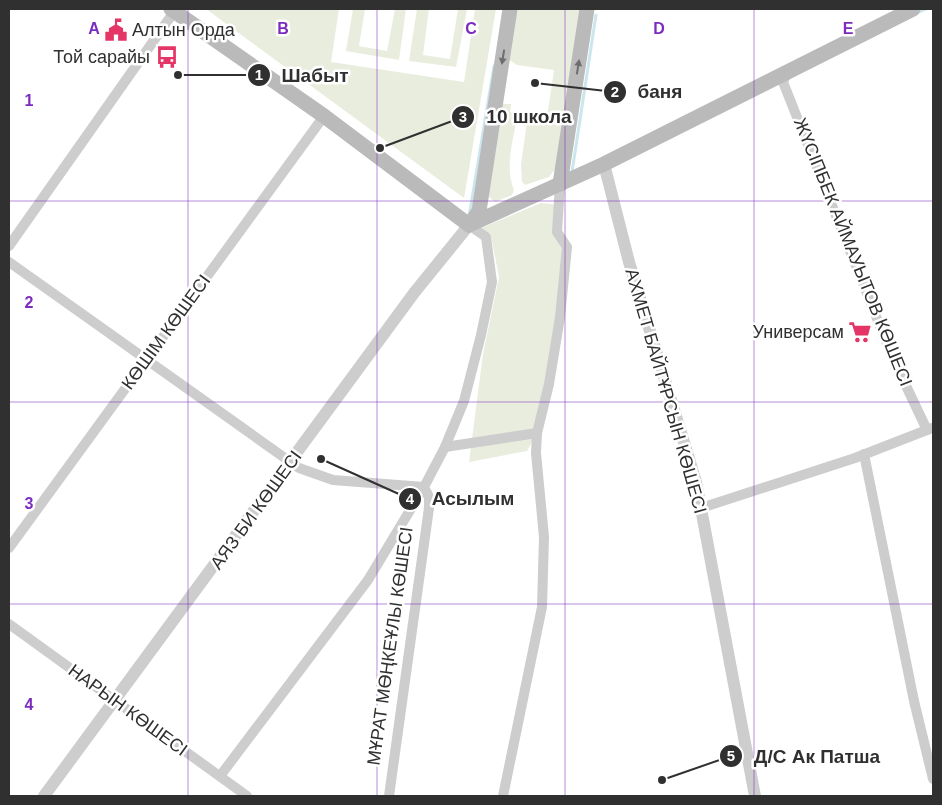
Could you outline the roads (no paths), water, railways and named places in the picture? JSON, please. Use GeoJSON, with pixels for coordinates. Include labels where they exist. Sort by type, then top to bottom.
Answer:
{"type":"FeatureCollection","features":[{"type":"Feature","properties":{"kind":"main road"},"geometry":{"type":"LineString","coordinates":[[174,9],[324,116],[469,225]]}},
{"type":"Feature","properties":{"kind":"main road"},"geometry":{"type":"LineString","coordinates":[[469,225],[479,211],[510,9]]}},
{"type":"Feature","properties":{"kind":"main road"},"geometry":{"type":"LineString","coordinates":[[560,184],[587,9]]}},
{"type":"Feature","properties":{"kind":"main road"},"geometry":{"type":"LineString","coordinates":[[469,225],[604,164],[913,9]]}},
{"type":"Feature","properties":{"kind":"main road"},"geometry":{"type":"LineString","coordinates":[[481,199],[486,209],[493,214]]}},
{"type":"Feature","properties":{"kind":"street"},"geometry":{"type":"LineString","coordinates":[[9,246],[174,9]]}},
{"type":"Feature","properties":{"kind":"street","name":"ЖҮСІПБЕК АЙМАУЫТОВ КӨШЕСІ"},"geometry":{"type":"LineString","coordinates":[[787,73],[783,82],[890,354],[930,429]]}},
{"type":"Feature","properties":{"kind":"street","name":"КӨШІМ КӨШЕСІ"},"geometry":{"type":"LineString","coordinates":[[9,548],[324,116]]}},
{"type":"Feature","properties":{"kind":"street","name":"АХМЕТ БАЙТҰРСЫН КӨШЕСІ"},"geometry":{"type":"LineString","coordinates":[[604,164],[629,262],[677,417],[701,508],[755,796]]}},
{"type":"Feature","properties":{"kind":"street"},"geometry":{"type":"LineString","coordinates":[[503,796],[542,607],[544,537],[536,453],[536,433],[552,365],[567,247],[557,232],[560,184]]}},
{"type":"Feature","properties":{"kind":"street"},"geometry":{"type":"LineString","coordinates":[[220,776],[368,580],[424,487],[445,447],[464,401],[492,282],[486,237],[469,225]]}},
{"type":"Feature","properties":{"kind":"street","name":"АЯЗ БИ КӨШЕСІ"},"geometry":{"type":"LineString","coordinates":[[44,796],[414,293],[469,225]]}},
{"type":"Feature","properties":{"kind":"street"},"geometry":{"type":"LineString","coordinates":[[9,262],[147,358],[290,463],[312,474],[333,480],[424,487]]}},
{"type":"Feature","properties":{"kind":"street"},"geometry":{"type":"LineString","coordinates":[[701,508],[864,454],[930,429]]}},
{"type":"Feature","properties":{"kind":"street"},"geometry":{"type":"LineString","coordinates":[[445,447],[536,433]]}},
{"type":"Feature","properties":{"kind":"street"},"geometry":{"type":"LineString","coordinates":[[864,454],[908,672],[933,779]]}},
{"type":"Feature","properties":{"kind":"street","name":"МҰРАТ МӨҢКЕҰЛЫ КӨШЕСІ"},"geometry":{"type":"LineString","coordinates":[[389,796],[429,508],[429,497],[424,487]]}},
{"type":"Feature","properties":{"kind":"street","name":"НАРЫН КӨШЕСІ"},"geometry":{"type":"LineString","coordinates":[[9,624],[247,796]]}},
{"type":"Feature","properties":{"kind":"waterway"},"geometry":{"type":"LineString","coordinates":[[917,13],[926,9]]}},
{"type":"Feature","properties":{"kind":"waterway"},"geometry":{"type":"LineString","coordinates":[[572,172],[596,15]]}},
{"type":"Feature","properties":{"kind":"waterway"},"geometry":{"type":"LineString","coordinates":[[469,217],[494,66]]}},
{"type":"Feature","properties":{"kind":"place","name":"Алтын Орда"},"geometry":{"type":"Point","coordinates":[116,30]}},
{"type":"Feature","properties":{"kind":"place","name":"Той сарайы"},"geometry":{"type":"Point","coordinates":[167,57]}},
{"type":"Feature","properties":{"kind":"place","name":"Шабыт"},"geometry":{"type":"Point","coordinates":[178,75]}},
{"type":"Feature","properties":{"kind":"place","name":"баня"},"geometry":{"type":"Point","coordinates":[535,83]}},
{"type":"Feature","properties":{"kind":"place","name":"10 школа"},"geometry":{"type":"Point","coordinates":[380,148]}},
{"type":"Feature","properties":{"kind":"place","name":"Универсам"},"geometry":{"type":"Point","coordinates":[860,332]}},
{"type":"Feature","properties":{"kind":"place","name":"Асылым"},"geometry":{"type":"Point","coordinates":[321,459]}},
{"type":"Feature","properties":{"kind":"place","name":"Д/С Ак Патша"},"geometry":{"type":"Point","coordinates":[662,780]}}]}
